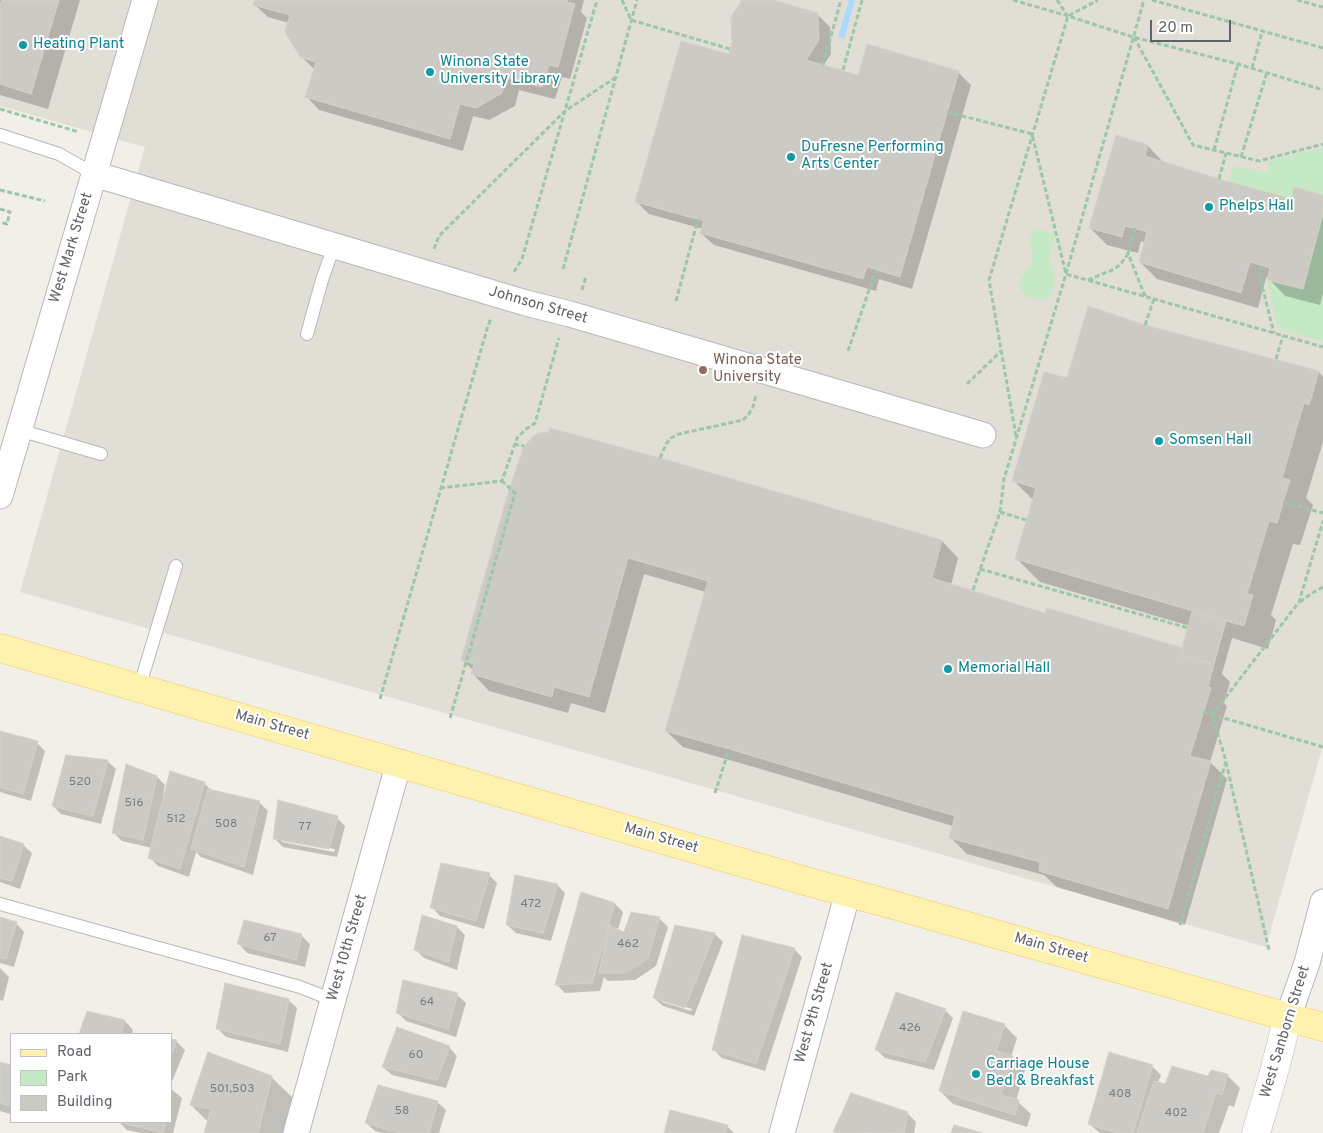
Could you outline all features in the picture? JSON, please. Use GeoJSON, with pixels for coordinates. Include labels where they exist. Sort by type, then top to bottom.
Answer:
{"type":"FeatureCollection","features":[{"type":"Feature","properties":{"kind":"main road","name":"Main Street"},"geometry":{"type":"LineString","coordinates":[[0,648],[816,884],[1323,1027]]}},
{"type":"Feature","properties":{"kind":"street","name":"West Mark Street"},"geometry":{"type":"LineString","coordinates":[[0,496],[145,0]]}},
{"type":"Feature","properties":{"kind":"street","name":"Johnson Street"},"geometry":{"type":"LineString","coordinates":[[94,174],[425,273],[983,435]]}},
{"type":"Feature","properties":{"kind":"street","name":"West 10th Street"},"geometry":{"type":"LineString","coordinates":[[296,1133],[399,762]]}},
{"type":"Feature","properties":{"kind":"street","name":"West 9th Street"},"geometry":{"type":"LineString","coordinates":[[785,1132],[848,892]]}},
{"type":"Feature","properties":{"kind":"street","name":"West Sanborn Street"},"geometry":{"type":"LineString","coordinates":[[1256,1133],[1288,1018],[1307,963],[1323,902]]}},
{"type":"Feature","properties":{"kind":"lane"},"geometry":{"type":"LineString","coordinates":[[0,135],[59,154],[94,174]]}},
{"type":"Feature","properties":{"kind":"lane"},"geometry":{"type":"LineString","coordinates":[[307,334],[334,246]]}},
{"type":"Feature","properties":{"kind":"lane"},"geometry":{"type":"LineString","coordinates":[[19,430],[101,454]]}},
{"type":"Feature","properties":{"kind":"lane"},"geometry":{"type":"LineString","coordinates":[[139,688],[176,566]]}},
{"type":"Feature","properties":{"kind":"lane"},"geometry":{"type":"LineString","coordinates":[[0,904],[300,987],[333,1000]]}},
{"type":"Feature","properties":{"kind":"path"},"geometry":{"type":"LineString","coordinates":[[380,699],[487,329],[500,295],[522,259],[597,0]]}},
{"type":"Feature","properties":{"kind":"path"},"geometry":{"type":"LineString","coordinates":[[622,0],[631,20],[730,49]]}},
{"type":"Feature","properties":{"kind":"path"},"geometry":{"type":"LineString","coordinates":[[563,269],[637,0]]}},
{"type":"Feature","properties":{"kind":"path"},"geometry":{"type":"LineString","coordinates":[[823,65],[841,0]]}},
{"type":"Feature","properties":{"kind":"path"},"geometry":{"type":"LineString","coordinates":[[842,70],[862,0]]}},
{"type":"Feature","properties":{"kind":"path"},"geometry":{"type":"LineString","coordinates":[[1013,0],[1133,37],[1267,72],[1323,90]]}},
{"type":"Feature","properties":{"kind":"path"},"geometry":{"type":"LineString","coordinates":[[1057,0],[1068,16]]}},
{"type":"Feature","properties":{"kind":"path"},"geometry":{"type":"LineString","coordinates":[[1016,437],[989,280],[1068,16],[1098,0]]}},
{"type":"Feature","properties":{"kind":"path"},"geometry":{"type":"LineString","coordinates":[[973,590],[1000,512],[1004,479],[1066,274],[1144,0]]}},
{"type":"Feature","properties":{"kind":"path"},"geometry":{"type":"LineString","coordinates":[[1152,0],[1323,48]]}},
{"type":"Feature","properties":{"kind":"path"},"geometry":{"type":"LineString","coordinates":[[1297,0],[1323,8]]}},
{"type":"Feature","properties":{"kind":"path"},"geometry":{"type":"LineString","coordinates":[[1252,68],[1262,32]]}},
{"type":"Feature","properties":{"kind":"path"},"geometry":{"type":"LineString","coordinates":[[1133,37],[1193,145],[1259,161],[1323,144]]}},
{"type":"Feature","properties":{"kind":"path"},"geometry":{"type":"LineString","coordinates":[[1214,150],[1238,64]]}},
{"type":"Feature","properties":{"kind":"path"},"geometry":{"type":"LineString","coordinates":[[1241,157],[1267,72]]}},
{"type":"Feature","properties":{"kind":"path"},"geometry":{"type":"LineString","coordinates":[[425,273],[439,236],[565,111],[615,78]]}},
{"type":"Feature","properties":{"kind":"path"},"geometry":{"type":"LineString","coordinates":[[0,109],[103,139]]}},
{"type":"Feature","properties":{"kind":"path"},"geometry":{"type":"LineString","coordinates":[[947,112],[1032,134]]}},
{"type":"Feature","properties":{"kind":"path"},"geometry":{"type":"LineString","coordinates":[[1032,134],[1066,274]]}},
{"type":"Feature","properties":{"kind":"path"},"geometry":{"type":"LineString","coordinates":[[1219,178],[1226,153]]}},
{"type":"Feature","properties":{"kind":"path"},"geometry":{"type":"LineString","coordinates":[[0,190],[44,201]]}},
{"type":"Feature","properties":{"kind":"path"},"geometry":{"type":"LineString","coordinates":[[0,209],[10,212],[7,224],[0,222]]}},
{"type":"Feature","properties":{"kind":"path"},"geometry":{"type":"LineString","coordinates":[[676,301],[698,219]]}},
{"type":"Feature","properties":{"kind":"path"},"geometry":{"type":"LineString","coordinates":[[1087,280],[1120,265],[1128,254],[1135,228]]}},
{"type":"Feature","properties":{"kind":"path"},"geometry":{"type":"LineString","coordinates":[[1128,254],[1146,296]]}},
{"type":"Feature","properties":{"kind":"path"},"geometry":{"type":"LineString","coordinates":[[1260,265],[1260,278],[1274,334]]}},
{"type":"Feature","properties":{"kind":"path"},"geometry":{"type":"LineString","coordinates":[[848,350],[876,270]]}},
{"type":"Feature","properties":{"kind":"path"},"geometry":{"type":"LineString","coordinates":[[1066,274],[1323,347]]}},
{"type":"Feature","properties":{"kind":"path"},"geometry":{"type":"LineString","coordinates":[[582,291],[586,276]]}},
{"type":"Feature","properties":{"kind":"path"},"geometry":{"type":"LineString","coordinates":[[1145,325],[1154,299]]}},
{"type":"Feature","properties":{"kind":"path"},"geometry":{"type":"LineString","coordinates":[[502,481],[514,444],[521,434],[536,423],[560,334]]}},
{"type":"Feature","properties":{"kind":"path"},"geometry":{"type":"LineString","coordinates":[[1276,359],[1283,336]]}},
{"type":"Feature","properties":{"kind":"path"},"geometry":{"type":"LineString","coordinates":[[966,384],[1001,350]]}},
{"type":"Feature","properties":{"kind":"path"},"geometry":{"type":"LineString","coordinates":[[660,458],[666,444],[671,438],[679,434],[743,420],[753,407],[762,371]]}},
{"type":"Feature","properties":{"kind":"path"},"geometry":{"type":"LineString","coordinates":[[514,444],[524,446]]}},
{"type":"Feature","properties":{"kind":"path"},"geometry":{"type":"LineString","coordinates":[[440,488],[502,481],[515,493],[450,718]]}},
{"type":"Feature","properties":{"kind":"path"},"geometry":{"type":"LineString","coordinates":[[1283,502],[1323,513]]}},
{"type":"Feature","properties":{"kind":"path"},"geometry":{"type":"LineString","coordinates":[[1000,512],[1026,520]]}},
{"type":"Feature","properties":{"kind":"path"},"geometry":{"type":"LineString","coordinates":[[1300,602],[1323,521]]}},
{"type":"Feature","properties":{"kind":"path"},"geometry":{"type":"LineString","coordinates":[[980,569],[1188,628]]}},
{"type":"Feature","properties":{"kind":"path"},"geometry":{"type":"LineString","coordinates":[[1212,715],[1300,602],[1323,587]]}},
{"type":"Feature","properties":{"kind":"path"},"geometry":{"type":"LineString","coordinates":[[1203,712],[1323,747]]}},
{"type":"Feature","properties":{"kind":"path"},"geometry":{"type":"LineString","coordinates":[[1212,715],[1226,761],[1269,950]]}},
{"type":"Feature","properties":{"kind":"path"},"geometry":{"type":"LineString","coordinates":[[715,792],[729,749]]}},
{"type":"Feature","properties":{"kind":"path"},"geometry":{"type":"LineString","coordinates":[[1180,925],[1226,761]]}},
{"type":"Feature","properties":{"kind":"shaded area","name":"Winona State University"},"geometry":{"type":"Polygon","coordinates":[[[0,0],[1323,0],[1323,745],[1266,947],[20,592],[145,147],[0,106],[0,0]]]}},
{"type":"Feature","properties":{"kind":"green space"},"geometry":{"type":"Polygon","coordinates":[[[1323,148],[1323,195],[1294,187],[1292,199],[1229,181],[1233,166],[1267,173],[1269,161],[1323,148]]]}},
{"type":"Feature","properties":{"kind":"green space"},"geometry":{"type":"Polygon","coordinates":[[[1323,214],[1323,342],[1278,328],[1267,280],[1303,289],[1323,214]]]}},
{"type":"Feature","properties":{"kind":"green space"},"geometry":{"type":"Polygon","coordinates":[[[1044,230],[1054,233],[1055,239],[1049,260],[1055,277],[1053,293],[1048,298],[1028,298],[1020,286],[1021,278],[1033,260],[1029,240],[1033,231],[1044,230]]]}},
{"type":"Feature","properties":{"kind":"water"},"geometry":{"type":"Polygon","coordinates":[[[849,0],[855,0],[844,39],[838,37],[849,0]]]}},
{"type":"Feature","properties":{"kind":"building","name":"Heating Plant"},"geometry":{"type":"Polygon","coordinates":[[[2,0],[59,0],[31,94],[0,84],[0,5],[2,0]]]}},
{"type":"Feature","properties":{"kind":"building","name":"Winona State University Library"},"geometry":{"type":"Polygon","coordinates":[[[255,0],[568,0],[567,2],[575,4],[558,67],[549,65],[542,87],[507,78],[502,93],[476,108],[460,104],[450,139],[305,97],[316,62],[300,57],[285,31],[290,15],[253,5],[255,0]]]}},
{"type":"Feature","properties":{"kind":"building","name":"DuFresne Performing Arts Center"},"geometry":{"type":"Polygon","coordinates":[[[742,0],[773,0],[818,13],[819,40],[806,60],[858,75],[867,44],[959,71],[900,277],[867,267],[863,279],[700,233],[704,221],[635,202],[681,41],[729,54],[732,43],[731,17],[742,0]]]}},
{"type":"Feature","properties":{"kind":"building","name":"Phelps Hall"},"geometry":{"type":"Polygon","coordinates":[[[1116,135],[1148,145],[1145,156],[1219,179],[1292,199],[1294,187],[1323,195],[1323,214],[1303,289],[1267,280],[1270,268],[1250,262],[1241,293],[1139,262],[1147,232],[1125,226],[1122,237],[1089,228],[1116,135]]]}},
{"type":"Feature","properties":{"kind":"building","name":"Somsen Hall"},"geometry":{"type":"Polygon","coordinates":[[[1088,306],[1145,325],[1319,371],[1309,405],[1304,403],[1282,478],[1290,480],[1277,523],[1269,521],[1247,594],[1253,595],[1244,626],[1015,559],[1036,488],[1012,481],[1044,372],[1067,378],[1088,306]]]}},
{"type":"Feature","properties":{"kind":"building","name":"Memorial Hall"},"geometry":{"type":"Polygon","coordinates":[[[550,428],[942,540],[932,578],[1045,613],[1047,608],[1183,648],[1180,655],[1214,664],[1208,687],[1211,688],[1190,756],[1211,761],[1168,909],[1039,871],[1040,862],[949,838],[955,816],[665,731],[708,581],[628,558],[589,697],[554,687],[552,697],[471,674],[474,664],[461,660],[508,493],[524,446],[539,433],[549,432],[550,428]]]}},
{"type":"Feature","properties":{"kind":"building"},"geometry":{"type":"Polygon","coordinates":[[[1192,612],[1226,621],[1214,664],[1180,655],[1192,612]]]}},
{"type":"Feature","properties":{"kind":"building"},"geometry":{"type":"Polygon","coordinates":[[[0,731],[38,741],[23,794],[0,787],[0,731]]]}},
{"type":"Feature","properties":{"kind":"building"},"geometry":{"type":"Polygon","coordinates":[[[66,755],[108,760],[93,816],[52,806],[66,755]]]}},
{"type":"Feature","properties":{"kind":"building"},"geometry":{"type":"Polygon","coordinates":[[[126,764],[157,776],[143,840],[112,833],[126,764]]]}},
{"type":"Feature","properties":{"kind":"building"},"geometry":{"type":"Polygon","coordinates":[[[170,771],[205,782],[180,869],[148,858],[170,771]]]}},
{"type":"Feature","properties":{"kind":"building"},"geometry":{"type":"Polygon","coordinates":[[[208,789],[260,801],[244,867],[191,849],[208,789]]]}},
{"type":"Feature","properties":{"kind":"building"},"geometry":{"type":"Polygon","coordinates":[[[278,800],[338,816],[329,849],[273,839],[278,800]]]}},
{"type":"Feature","properties":{"kind":"building"},"geometry":{"type":"Polygon","coordinates":[[[0,836],[24,844],[12,881],[0,878],[0,836]]]}},
{"type":"Feature","properties":{"kind":"building"},"geometry":{"type":"Polygon","coordinates":[[[441,863],[490,873],[476,921],[430,908],[441,863]]]}},
{"type":"Feature","properties":{"kind":"building"},"geometry":{"type":"Polygon","coordinates":[[[515,875],[558,884],[543,933],[506,925],[515,875]]]}},
{"type":"Feature","properties":{"kind":"building"},"geometry":{"type":"Polygon","coordinates":[[[581,892],[615,903],[592,983],[555,985],[581,892]]]}},
{"type":"Feature","properties":{"kind":"building"},"geometry":{"type":"Polygon","coordinates":[[[631,912],[660,917],[648,958],[626,973],[599,973],[609,925],[624,932],[631,912]]]}},
{"type":"Feature","properties":{"kind":"building"},"geometry":{"type":"Polygon","coordinates":[[[422,915],[457,926],[448,962],[414,950],[422,915]]]}},
{"type":"Feature","properties":{"kind":"building"},"geometry":{"type":"Polygon","coordinates":[[[0,917],[17,922],[6,959],[0,958],[0,917]]]}},
{"type":"Feature","properties":{"kind":"building"},"geometry":{"type":"Polygon","coordinates":[[[244,920],[302,934],[296,960],[237,944],[244,920]]]}},
{"type":"Feature","properties":{"kind":"building"},"geometry":{"type":"Polygon","coordinates":[[[675,925],[715,933],[685,1008],[653,998],[675,925]]]}},
{"type":"Feature","properties":{"kind":"building"},"geometry":{"type":"Polygon","coordinates":[[[742,935],[795,948],[756,1064],[712,1050],[742,935]]]}},
{"type":"Feature","properties":{"kind":"building"},"geometry":{"type":"Polygon","coordinates":[[[403,980],[458,993],[448,1029],[396,1013],[403,980]]]}},
{"type":"Feature","properties":{"kind":"building"},"geometry":{"type":"Polygon","coordinates":[[[225,983],[289,999],[280,1044],[216,1029],[225,983]]]}},
{"type":"Feature","properties":{"kind":"building"},"geometry":{"type":"Polygon","coordinates":[[[896,992],[946,1009],[925,1062],[875,1050],[896,992]]]}},
{"type":"Feature","properties":{"kind":"building"},"geometry":{"type":"Polygon","coordinates":[[[87,1011],[125,1020],[121,1033],[79,1033],[87,1011]]]}},
{"type":"Feature","properties":{"kind":"building","name":"Carriage House Bed & Breakfast"},"geometry":{"type":"Polygon","coordinates":[[[963,1011],[1005,1024],[996,1051],[1013,1056],[1001,1095],[1019,1100],[1015,1115],[939,1091],[963,1011]]]}},
{"type":"Feature","properties":{"kind":"building"},"geometry":{"type":"Polygon","coordinates":[[[397,1027],[450,1046],[437,1080],[382,1067],[397,1027]]]}},
{"type":"Feature","properties":{"kind":"building"},"geometry":{"type":"Polygon","coordinates":[[[172,1039],[177,1040],[172,1052],[172,1039]]]}},
{"type":"Feature","properties":{"kind":"building"},"geometry":{"type":"Polygon","coordinates":[[[208,1052],[272,1076],[258,1133],[204,1133],[211,1109],[190,1105],[208,1052]]]}},
{"type":"Feature","properties":{"kind":"building"},"geometry":{"type":"Polygon","coordinates":[[[1109,1052],[1153,1065],[1133,1133],[1117,1133],[1088,1124],[1109,1052]]]}},
{"type":"Feature","properties":{"kind":"building"},"geometry":{"type":"Polygon","coordinates":[[[0,1062],[10,1065],[10,1106],[0,1103],[0,1062]]]}},
{"type":"Feature","properties":{"kind":"building"},"geometry":{"type":"Polygon","coordinates":[[[1172,1066],[1208,1076],[1211,1070],[1228,1074],[1222,1095],[1216,1093],[1203,1133],[1137,1133],[1154,1081],[1165,1084],[1172,1066]]]}},
{"type":"Feature","properties":{"kind":"building"},"geometry":{"type":"Polygon","coordinates":[[[378,1085],[438,1101],[429,1133],[400,1133],[365,1123],[378,1085]]]}},
{"type":"Feature","properties":{"kind":"building"},"geometry":{"type":"Polygon","coordinates":[[[851,1093],[908,1112],[904,1133],[833,1132],[851,1093]]]}},
{"type":"Feature","properties":{"kind":"building"},"geometry":{"type":"Polygon","coordinates":[[[670,1110],[728,1125],[725,1133],[664,1133],[670,1110]]]}},
{"type":"Feature","properties":{"kind":"building"},"geometry":{"type":"Polygon","coordinates":[[[122,1123],[165,1123],[163,1133],[122,1123]]]}},
{"type":"Feature","properties":{"kind":"building"},"geometry":{"type":"Polygon","coordinates":[[[954,1125],[983,1133],[951,1133],[954,1125]]]}},
{"type":"Feature","properties":{"kind":"place","name":"Heating Plant"},"geometry":{"type":"Point","coordinates":[23,45]}},
{"type":"Feature","properties":{"kind":"place","name":"Winona State University Library"},"geometry":{"type":"Point","coordinates":[430,72]}},
{"type":"Feature","properties":{"kind":"place","name":"DuFresne Performing Arts Center"},"geometry":{"type":"Point","coordinates":[791,157]}},
{"type":"Feature","properties":{"kind":"place","name":"Phelps Hall"},"geometry":{"type":"Point","coordinates":[1209,207]}},
{"type":"Feature","properties":{"kind":"place","name":"Winona State University"},"geometry":{"type":"Point","coordinates":[703,370]}},
{"type":"Feature","properties":{"kind":"place","name":"Somsen Hall"},"geometry":{"type":"Point","coordinates":[1159,441]}},
{"type":"Feature","properties":{"kind":"place","name":"Memorial Hall"},"geometry":{"type":"Point","coordinates":[948,669]}},
{"type":"Feature","properties":{"kind":"place","name":"Carriage House Bed & Breakfast"},"geometry":{"type":"Point","coordinates":[976,1074]}}]}
